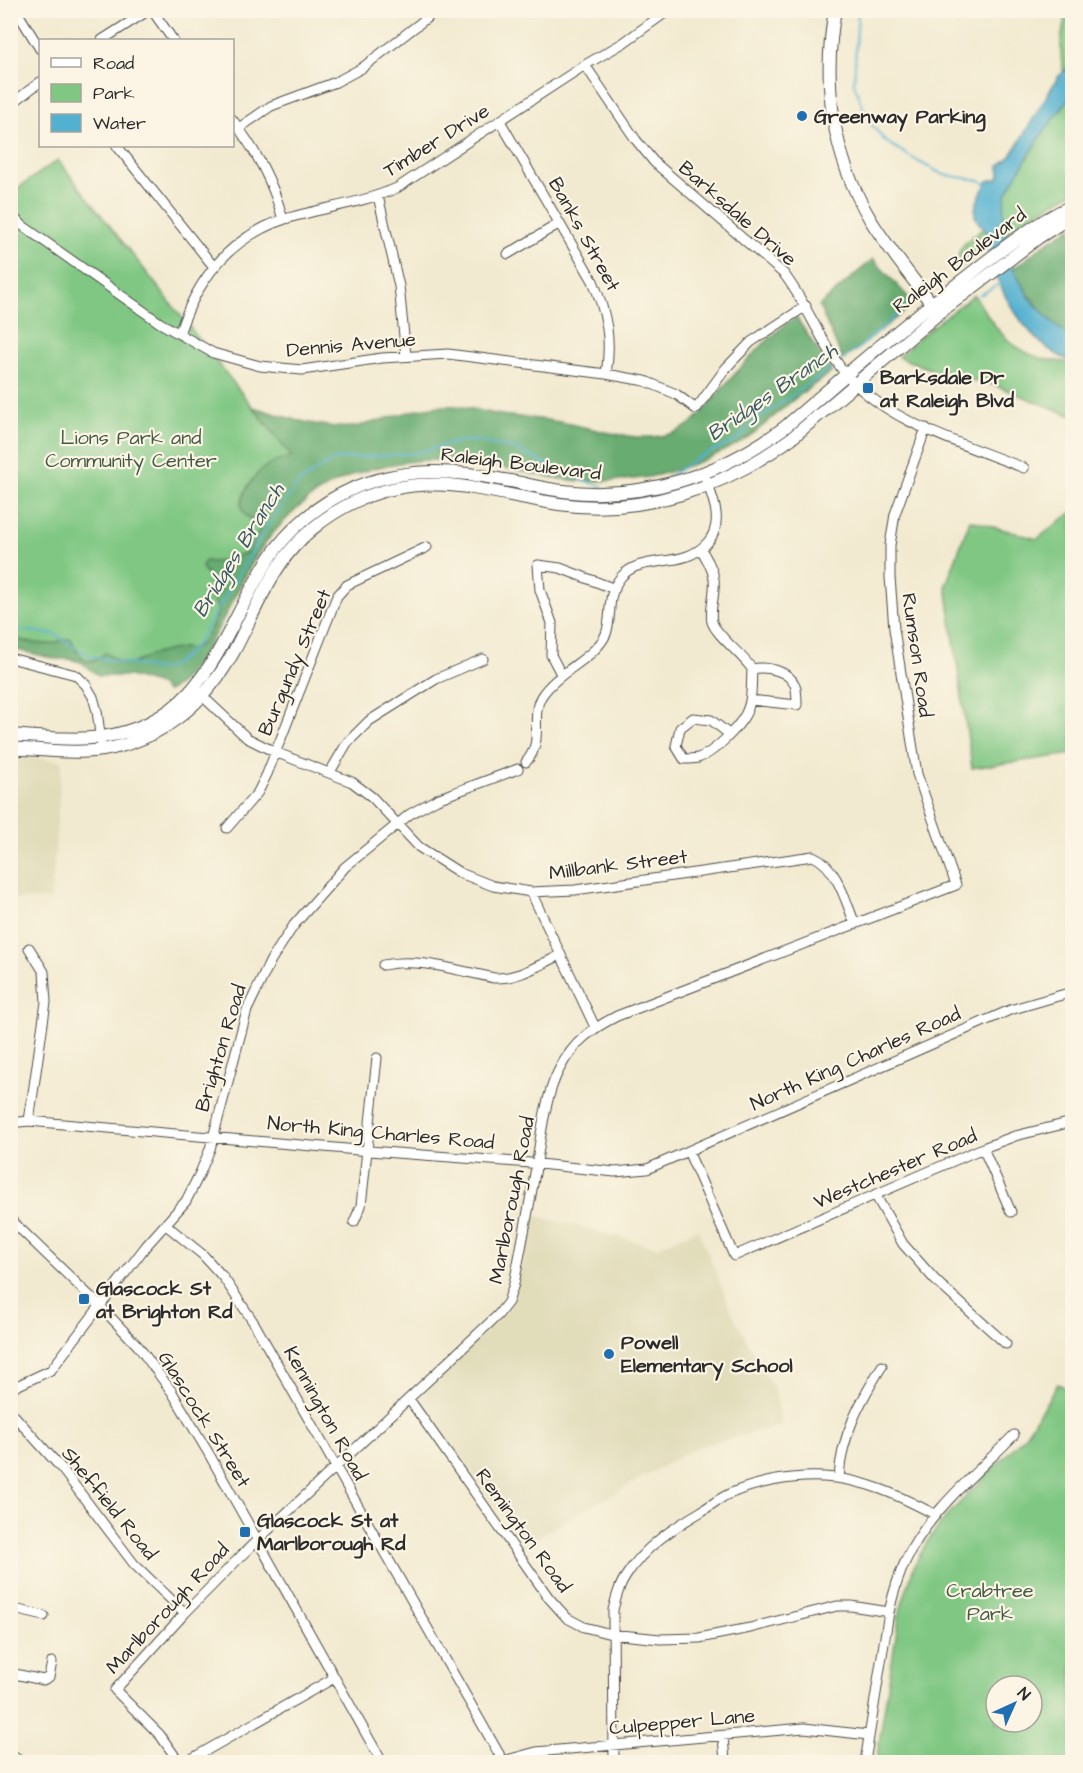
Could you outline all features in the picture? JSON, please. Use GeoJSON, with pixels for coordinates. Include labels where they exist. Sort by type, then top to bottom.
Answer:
{"type":"FeatureCollection","features":[{"type":"Feature","properties":{"kind":"main road"},"geometry":{"type":"LineString","coordinates":[[835,10],[830,57],[830,90],[835,129],[846,170],[875,227],[939,314]]}},
{"type":"Feature","properties":{"kind":"main road","name":"Raleigh Boulevard"},"geometry":{"type":"LineString","coordinates":[[101,743],[121,746],[151,735],[183,715],[198,692],[221,674],[280,564],[306,535],[338,511],[366,497],[396,488],[443,484],[468,486],[561,504],[599,506],[647,502],[692,492],[706,480],[740,472],[772,453],[931,303],[971,273],[1026,239],[1072,206]]}},
{"type":"Feature","properties":{"kind":"main road","name":"Raleigh Boulevard"},"geometry":{"type":"LineString","coordinates":[[850,379],[939,314],[1026,239],[1072,216]]}},
{"type":"Feature","properties":{"kind":"main road"},"geometry":{"type":"LineString","coordinates":[[10,735],[84,739],[101,743]]}},
{"type":"Feature","properties":{"kind":"main road"},"geometry":{"type":"LineString","coordinates":[[10,748],[85,752],[101,743]]}},
{"type":"Feature","properties":{"kind":"street"},"geometry":{"type":"LineString","coordinates":[[15,10],[39,47]]}},
{"type":"Feature","properties":{"kind":"street"},"geometry":{"type":"LineString","coordinates":[[104,39],[150,10],[172,39]]}},
{"type":"Feature","properties":{"kind":"street"},"geometry":{"type":"LineString","coordinates":[[239,128],[271,106],[336,82],[362,68],[437,10]]}},
{"type":"Feature","properties":{"kind":"street","name":"Timber Drive"},"geometry":{"type":"LineString","coordinates":[[179,334],[192,299],[214,267],[245,240],[283,220],[378,196],[412,179],[585,65],[623,43],[669,10]]}},
{"type":"Feature","properties":{"kind":"street","name":"Barksdale Drive"},"geometry":{"type":"LineString","coordinates":[[585,65],[636,140],[654,162],[784,274],[850,379],[873,400],[897,416],[1024,468]]}},
{"type":"Feature","properties":{"kind":"street"},"geometry":{"type":"LineString","coordinates":[[10,105],[39,83]]}},
{"type":"Feature","properties":{"kind":"street","name":"Banks Street"},"geometry":{"type":"LineString","coordinates":[[500,121],[593,280],[604,307],[609,330],[606,374]]}},
{"type":"Feature","properties":{"kind":"street"},"geometry":{"type":"LineString","coordinates":[[234,122],[260,157],[273,185],[283,220]]}},
{"type":"Feature","properties":{"kind":"street"},"geometry":{"type":"LineString","coordinates":[[118,147],[214,267]]}},
{"type":"Feature","properties":{"kind":"street"},"geometry":{"type":"LineString","coordinates":[[378,196],[399,286],[406,356]]}},
{"type":"Feature","properties":{"kind":"street","name":"Dennis Avenue"},"geometry":{"type":"LineString","coordinates":[[10,214],[23,226],[160,323],[213,353],[260,366],[303,370],[406,356],[448,354],[645,381],[676,394],[696,409],[726,368],[751,342],[770,327],[806,306]]}},
{"type":"Feature","properties":{"kind":"street"},"geometry":{"type":"LineString","coordinates":[[508,254],[560,223]]}},
{"type":"Feature","properties":{"kind":"street","name":"Rumson Road"},"geometry":{"type":"LineString","coordinates":[[926,429],[895,514],[890,545],[890,577],[894,629],[917,774],[956,885]]}},
{"type":"Feature","properties":{"kind":"street"},"geometry":{"type":"LineString","coordinates":[[526,762],[534,754],[540,699],[561,674],[590,654],[606,634],[611,596],[621,578],[632,568],[689,557],[710,539],[717,526],[715,504],[706,480]]}},
{"type":"Feature","properties":{"kind":"street","name":"Burgundy Street"},"geometry":{"type":"LineString","coordinates":[[227,828],[258,792],[337,596],[347,585],[427,547]]}},
{"type":"Feature","properties":{"kind":"street"},"geometry":{"type":"LineString","coordinates":[[701,549],[711,566],[715,580],[712,621],[718,634],[731,644],[752,669],[750,700],[745,715],[729,734],[713,750],[697,759],[684,759],[676,746],[680,728],[693,718],[711,720],[729,734]]}},
{"type":"Feature","properties":{"kind":"street"},"geometry":{"type":"LineString","coordinates":[[561,674],[551,654],[552,623],[540,590],[538,565],[560,567],[615,589]]}},
{"type":"Feature","properties":{"kind":"street"},"geometry":{"type":"LineString","coordinates":[[10,658],[76,675],[93,697],[101,743]]}},
{"type":"Feature","properties":{"kind":"street"},"geometry":{"type":"LineString","coordinates":[[330,772],[347,743],[369,721],[436,679],[483,659]]}},
{"type":"Feature","properties":{"kind":"street"},"geometry":{"type":"LineString","coordinates":[[750,700],[797,705],[796,686],[791,680],[777,670],[763,667],[752,669]]}},
{"type":"Feature","properties":{"kind":"street","name":"Millbank Street"},"geometry":{"type":"LineString","coordinates":[[198,692],[247,738],[275,752],[352,782],[372,797],[419,848],[460,873],[492,886],[531,892],[574,890],[813,856],[820,859],[834,876],[855,924]]}},
{"type":"Feature","properties":{"kind":"street","name":"Brighton Road"},"geometry":{"type":"LineString","coordinates":[[10,1389],[51,1370],[146,1246],[186,1202],[200,1173],[213,1136],[247,1010],[271,960],[294,926],[345,867],[398,824],[437,799],[518,769]]}},
{"type":"Feature","properties":{"kind":"street","name":"Marlborough Road"},"geometry":{"type":"LineString","coordinates":[[179,1762],[160,1735],[115,1690],[184,1613],[257,1540],[498,1316],[508,1302],[514,1284],[552,1091],[559,1070],[574,1047],[595,1027],[616,1016],[956,885]]}},
{"type":"Feature","properties":{"kind":"street"},"geometry":{"type":"LineString","coordinates":[[531,892],[595,1027]]}},
{"type":"Feature","properties":{"kind":"street"},"geometry":{"type":"LineString","coordinates":[[29,948],[44,972],[45,1002],[29,1121]]}},
{"type":"Feature","properties":{"kind":"street"},"geometry":{"type":"LineString","coordinates":[[383,965],[398,962],[416,963],[506,979],[561,955]]}},
{"type":"Feature","properties":{"kind":"street","name":"North King Charles Road"},"geometry":{"type":"LineString","coordinates":[[10,1123],[29,1121],[615,1172],[647,1169],[1010,1010],[1072,992]]}},
{"type":"Feature","properties":{"kind":"street"},"geometry":{"type":"LineString","coordinates":[[354,1222],[362,1206],[377,1058]]}},
{"type":"Feature","properties":{"kind":"street","name":"Westchester Road"},"geometry":{"type":"LineString","coordinates":[[688,1151],[734,1256],[983,1148],[1015,1136],[1072,1122]]}},
{"type":"Feature","properties":{"kind":"street"},"geometry":{"type":"LineString","coordinates":[[983,1148],[1011,1212]]}},
{"type":"Feature","properties":{"kind":"street"},"geometry":{"type":"LineString","coordinates":[[876,1196],[903,1244],[936,1281],[1006,1344]]}},
{"type":"Feature","properties":{"kind":"street","name":"Glascock Street"},"geometry":{"type":"LineString","coordinates":[[10,1219],[138,1346],[172,1392],[382,1762]]}},
{"type":"Feature","properties":{"kind":"street","name":"Kennington Road"},"geometry":{"type":"LineString","coordinates":[[166,1225],[202,1255],[223,1277],[255,1323],[502,1762]]}},
{"type":"Feature","properties":{"kind":"street"},"geometry":{"type":"LineString","coordinates":[[839,1479],[840,1457],[845,1436],[866,1391],[882,1366]]}},
{"type":"Feature","properties":{"kind":"street","name":"Remington Road"},"geometry":{"type":"LineString","coordinates":[[409,1399],[549,1598],[567,1618],[584,1627],[611,1634],[660,1639],[699,1638],[837,1606],[889,1612]]}},
{"type":"Feature","properties":{"kind":"street","name":"Sheffield Road"},"geometry":{"type":"LineString","coordinates":[[10,1411],[62,1469],[134,1564],[184,1613]]}},
{"type":"Feature","properties":{"kind":"street"},"geometry":{"type":"LineString","coordinates":[[865,1762],[889,1612],[894,1589],[907,1558],[936,1515],[1014,1435]]}},
{"type":"Feature","properties":{"kind":"street"},"geometry":{"type":"LineString","coordinates":[[614,1762],[611,1634],[613,1610],[626,1576],[653,1544],[682,1522],[729,1494],[781,1479],[822,1477],[866,1484],[898,1495],[936,1515]]}},
{"type":"Feature","properties":{"kind":"street"},"geometry":{"type":"LineString","coordinates":[[10,1608],[44,1616]]}},
{"type":"Feature","properties":{"kind":"street"},"geometry":{"type":"LineString","coordinates":[[10,1673],[43,1680],[49,1677],[52,1662]]}},
{"type":"Feature","properties":{"kind":"street"},"geometry":{"type":"LineString","coordinates":[[186,1762],[334,1678]]}},
{"type":"Feature","properties":{"kind":"street","name":"Culpepper Lane"},"geometry":{"type":"LineString","coordinates":[[502,1762],[536,1752],[804,1728],[868,1735]]}},
{"type":"Feature","properties":{"kind":"street"},"geometry":{"type":"LineString","coordinates":[[723,1736],[725,1762]]}},
{"type":"Feature","properties":{"kind":"street"},"geometry":{"type":"LineString","coordinates":[[10,1754],[21,1762]]}},
{"type":"Feature","properties":{"kind":"shaded area"},"geometry":{"type":"Polygon","coordinates":[[[11,756],[62,761],[51,900],[11,899],[11,756]]]}},
{"type":"Feature","properties":{"kind":"shaded area","name":"Powell Elementary School"},"geometry":{"type":"Polygon","coordinates":[[[533,1215],[657,1247],[698,1229],[734,1317],[775,1392],[782,1425],[697,1447],[524,1544],[419,1398],[508,1310],[513,1301],[533,1215]]]}},
{"type":"Feature","properties":{"kind":"green space"},"geometry":{"type":"Polygon","coordinates":[[[1067,11],[1072,11],[1072,193],[1034,214],[961,266],[958,259],[962,247],[988,224],[1001,198],[1069,87],[1061,58],[1067,11]]]}},
{"type":"Feature","properties":{"kind":"green space","name":"Lions Park and Community Center"},"geometry":{"type":"Polygon","coordinates":[[[58,160],[292,457],[259,473],[244,495],[241,505],[259,524],[259,531],[247,553],[219,563],[205,561],[202,567],[210,579],[218,613],[204,642],[198,647],[153,655],[131,664],[116,661],[111,656],[87,661],[77,652],[71,639],[41,644],[11,637],[10,194],[58,160]]]}},
{"type":"Feature","properties":{"kind":"green space"},"geometry":{"type":"Polygon","coordinates":[[[1072,227],[1072,338],[1038,307],[1013,269],[1042,246],[1072,227]]]}},
{"type":"Feature","properties":{"kind":"green space"},"geometry":{"type":"Polygon","coordinates":[[[873,259],[910,299],[910,307],[843,360],[819,306],[873,259]]]}},
{"type":"Feature","properties":{"kind":"green space"},"geometry":{"type":"Polygon","coordinates":[[[974,295],[996,327],[1023,351],[1052,361],[1072,363],[1072,416],[994,385],[944,374],[898,357],[934,325],[974,295]]]}},
{"type":"Feature","properties":{"kind":"green space"},"geometry":{"type":"Polygon","coordinates":[[[796,317],[832,372],[750,436],[729,449],[694,464],[648,477],[590,481],[555,478],[465,461],[418,461],[370,469],[341,480],[319,492],[288,517],[262,547],[207,649],[180,683],[166,692],[162,686],[130,676],[99,676],[81,662],[11,649],[11,637],[43,644],[71,639],[77,652],[87,661],[94,661],[105,653],[119,662],[132,664],[151,655],[199,645],[212,626],[218,610],[212,600],[211,582],[202,567],[205,561],[221,561],[247,553],[259,531],[259,524],[244,513],[242,507],[248,486],[264,468],[292,457],[253,407],[320,425],[347,427],[359,426],[420,409],[457,406],[501,415],[553,421],[633,437],[663,436],[684,428],[697,418],[758,349],[796,317]]]}},
{"type":"Feature","properties":{"kind":"green space"},"geometry":{"type":"Polygon","coordinates":[[[1072,512],[1072,754],[972,768],[946,585],[970,520],[1037,539],[1072,512]]]}},
{"type":"Feature","properties":{"kind":"green space","name":"Crabtree Park"},"geometry":{"type":"Polygon","coordinates":[[[1058,1384],[1072,1391],[1072,1762],[876,1762],[900,1611],[914,1566],[927,1542],[945,1518],[1024,1437],[1058,1384]]]}},
{"type":"Feature","properties":{"kind":"water"},"geometry":{"type":"Polygon","coordinates":[[[1072,65],[1072,95],[1044,132],[1006,194],[1004,223],[1013,269],[1031,300],[1056,326],[1072,338],[1072,361],[1046,347],[1014,311],[999,283],[988,249],[986,231],[977,221],[975,211],[981,192],[988,181],[997,179],[1000,175],[999,166],[1011,156],[1058,77],[1072,65]]]}},
{"type":"Feature","properties":{"kind":"waterway"},"geometry":{"type":"LineString","coordinates":[[858,10],[854,84],[868,120],[885,141],[919,162],[944,175],[979,180],[988,185]]}},
{"type":"Feature","properties":{"kind":"waterway","name":"Bridges Branch"},"geometry":{"type":"LineString","coordinates":[[980,295],[1001,283]]}},
{"type":"Feature","properties":{"kind":"waterway","name":"Bridges Branch"},"geometry":{"type":"LineString","coordinates":[[840,361],[858,349],[907,306]]}},
{"type":"Feature","properties":{"kind":"waterway","name":"Bridges Branch"},"geometry":{"type":"LineString","coordinates":[[667,478],[697,458],[737,440],[755,421],[836,365]]}},
{"type":"Feature","properties":{"kind":"waterway","name":"Bridges Branch"},"geometry":{"type":"LineString","coordinates":[[10,629],[54,634],[90,656],[161,670],[171,666],[196,645],[267,527],[298,484],[336,459],[416,453],[461,441],[478,441],[515,449],[569,475],[603,487]]}},
{"type":"Feature","properties":{"kind":"place","name":"Greenway Parking"},"geometry":{"type":"Point","coordinates":[802,116]}},
{"type":"Feature","properties":{"kind":"place","name":"Barksdale Dr at Raleigh Blvd"},"geometry":{"type":"Point","coordinates":[868,388]}},
{"type":"Feature","properties":{"kind":"place","name":"Glascock St at Brighton Rd"},"geometry":{"type":"Point","coordinates":[84,1299]}},
{"type":"Feature","properties":{"kind":"place","name":"Powell Elementary School"},"geometry":{"type":"Point","coordinates":[609,1354]}},
{"type":"Feature","properties":{"kind":"place","name":"Glascock St at Marlborough Rd"},"geometry":{"type":"Point","coordinates":[245,1532]}}]}
